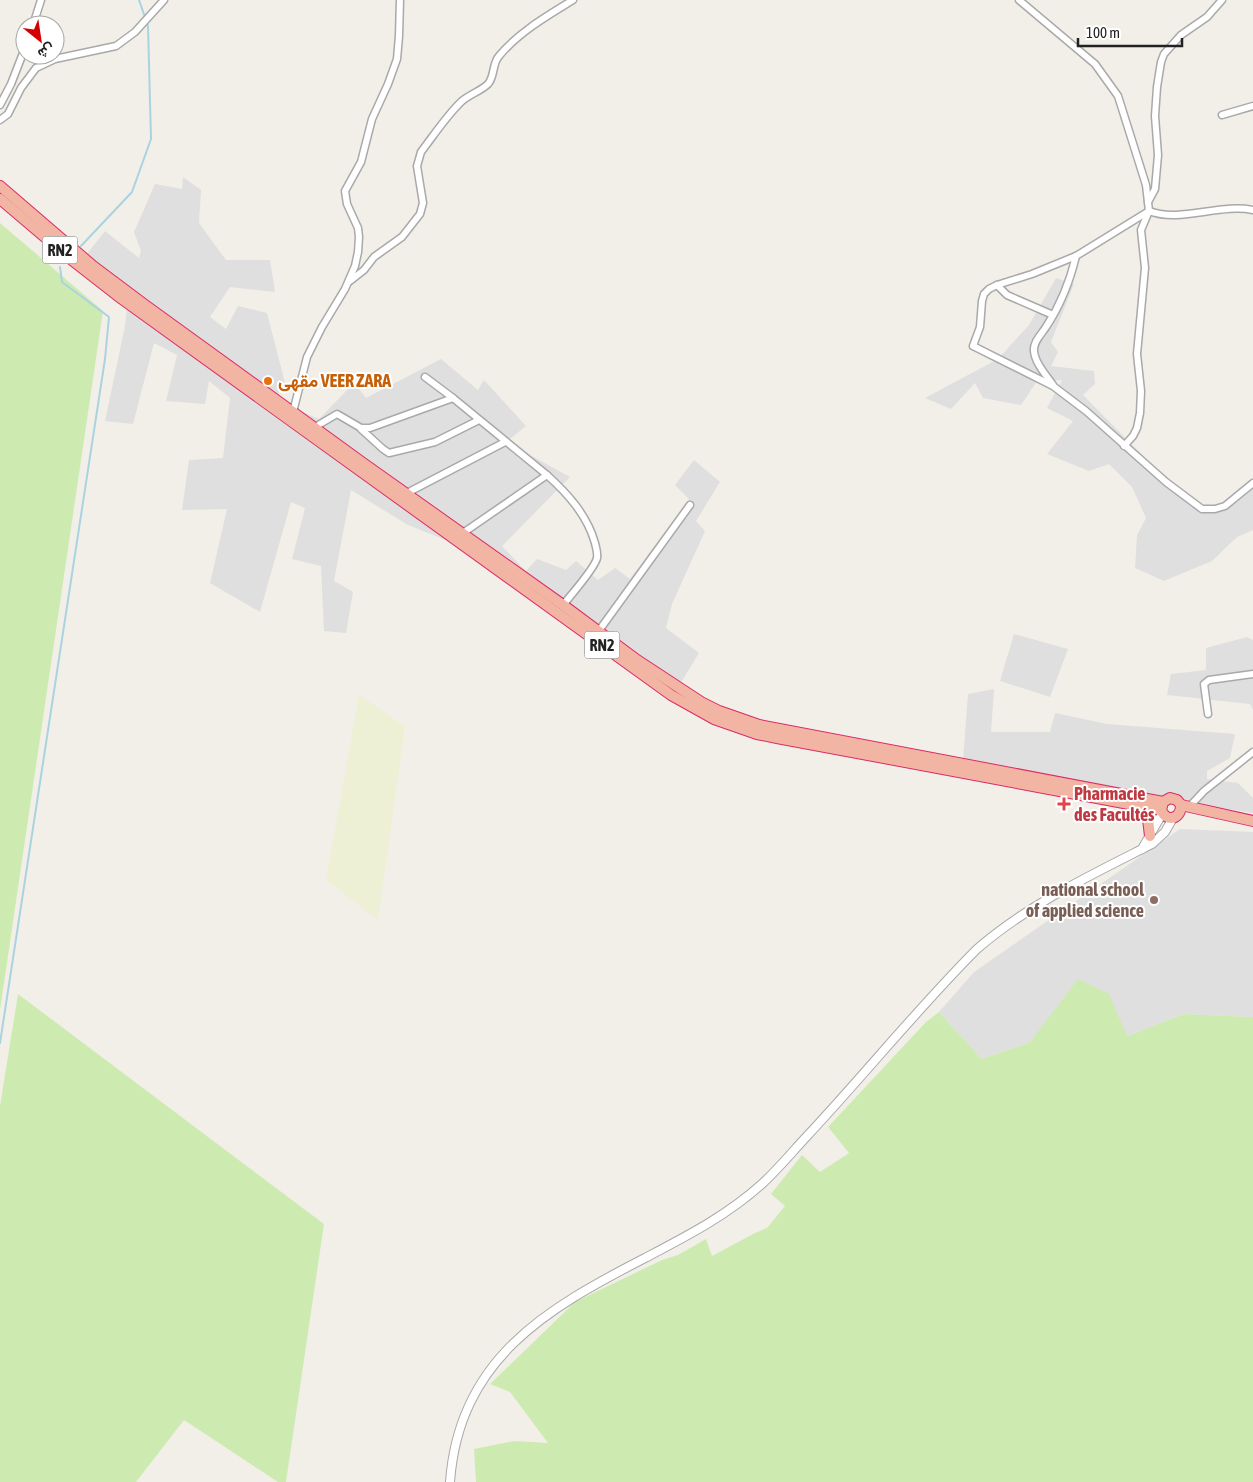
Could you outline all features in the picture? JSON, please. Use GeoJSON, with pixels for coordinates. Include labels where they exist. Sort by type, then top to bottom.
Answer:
{"type":"FeatureCollection","features":[{"type":"Feature","properties":{"kind":"highway","name":"RN2"},"geometry":{"type":"LineString","coordinates":[[0,186],[93,266],[293,412],[563,604],[637,660],[701,702],[759,725],[1162,809],[1167,818],[1181,811],[1206,812],[1253,821]]}},
{"type":"Feature","properties":{"kind":"highway","name":"RN2"},"geometry":{"type":"LineString","coordinates":[[0,199],[72,260],[122,299],[671,695],[714,719],[757,734],[1162,809]]}},
{"type":"Feature","properties":{"kind":"highway","name":"RN2"},"geometry":{"type":"LineString","coordinates":[[1162,809],[1166,799],[1173,798],[1179,802],[1181,811]]}},
{"type":"Feature","properties":{"kind":"highway"},"geometry":{"type":"LineString","coordinates":[[1138,806],[1148,819],[1150,836]]}},
{"type":"Feature","properties":{"kind":"street"},"geometry":{"type":"LineString","coordinates":[[36,15],[41,0]]}},
{"type":"Feature","properties":{"kind":"street"},"geometry":{"type":"LineString","coordinates":[[0,120],[8,114],[21,88],[36,68],[55,58],[116,46],[135,32],[164,0]]}},
{"type":"Feature","properties":{"kind":"street"},"geometry":{"type":"LineString","coordinates":[[293,412],[307,357],[348,282],[358,252],[358,228],[347,204],[345,192],[360,162],[368,128],[397,59],[400,0]]}},
{"type":"Feature","properties":{"kind":"street"},"geometry":{"type":"LineString","coordinates":[[348,282],[364,270],[374,257],[402,237],[420,214],[423,203],[417,166],[421,152],[466,98],[487,85],[493,76],[498,57],[515,40],[542,19],[573,0]]}},
{"type":"Feature","properties":{"kind":"street"},"geometry":{"type":"LineString","coordinates":[[1019,0],[1095,64],[1118,96],[1146,184],[1149,211],[1141,230],[1145,268],[1137,354],[1141,392],[1140,413],[1137,428],[1124,446]]}},
{"type":"Feature","properties":{"kind":"street"},"geometry":{"type":"LineString","coordinates":[[1147,203],[1155,189],[1158,155],[1155,116],[1161,62],[1168,47],[1181,35],[1207,17],[1222,0]]}},
{"type":"Feature","properties":{"kind":"street"},"geometry":{"type":"LineString","coordinates":[[0,105],[18,65]]}},
{"type":"Feature","properties":{"kind":"street"},"geometry":{"type":"LineString","coordinates":[[1222,115],[1253,106]]}},
{"type":"Feature","properties":{"kind":"street"},"geometry":{"type":"LineString","coordinates":[[1149,211],[1157,214],[1199,213],[1240,208],[1253,210]]}},
{"type":"Feature","properties":{"kind":"street"},"geometry":{"type":"LineString","coordinates":[[1149,211],[1076,256],[1032,274],[997,285],[984,294],[978,336],[973,346],[1053,386],[1086,411],[1166,482],[1205,510],[1215,510],[1225,506],[1253,483]]}},
{"type":"Feature","properties":{"kind":"street"},"geometry":{"type":"LineString","coordinates":[[1053,386],[1040,367],[1034,345],[1053,315],[1067,285],[1076,256]]}},
{"type":"Feature","properties":{"kind":"street"},"geometry":{"type":"LineString","coordinates":[[997,285],[1008,295],[1053,315]]}},
{"type":"Feature","properties":{"kind":"street"},"geometry":{"type":"LineString","coordinates":[[425,377],[454,398],[547,475],[564,491],[585,518],[591,529],[597,552],[595,564],[563,604]]}},
{"type":"Feature","properties":{"kind":"street"},"geometry":{"type":"LineString","coordinates":[[360,428],[370,428],[454,398]]}},
{"type":"Feature","properties":{"kind":"street"},"geometry":{"type":"LineString","coordinates":[[315,427],[337,414],[360,428],[389,453],[435,442],[479,420]]}},
{"type":"Feature","properties":{"kind":"street"},"geometry":{"type":"LineString","coordinates":[[406,493],[505,442]]}},
{"type":"Feature","properties":{"kind":"street"},"geometry":{"type":"LineString","coordinates":[[463,533],[547,475]]}},
{"type":"Feature","properties":{"kind":"street"},"geometry":{"type":"LineString","coordinates":[[598,632],[690,506]]}},
{"type":"Feature","properties":{"kind":"street"},"geometry":{"type":"LineString","coordinates":[[1208,714],[1204,684],[1209,680],[1253,674]]}},
{"type":"Feature","properties":{"kind":"street"},"geometry":{"type":"LineString","coordinates":[[450,1482],[455,1447],[461,1425],[472,1400],[486,1375],[503,1353],[524,1333],[580,1293],[730,1211],[774,1172],[977,948],[1014,920],[1052,896],[1159,839],[1181,811],[1253,752]]}},
{"type":"Feature","properties":{"kind":"street"},"geometry":{"type":"LineString","coordinates":[[1142,849],[1162,809]]}},
{"type":"Feature","properties":{"kind":"shaded area"},"geometry":{"type":"Polygon","coordinates":[[[183,177],[201,190],[199,223],[226,260],[270,260],[275,292],[230,287],[210,317],[226,329],[238,306],[267,313],[285,383],[274,400],[319,419],[354,383],[366,398],[441,359],[478,390],[484,380],[526,426],[506,442],[570,477],[502,546],[526,571],[537,559],[566,570],[576,561],[598,580],[615,568],[630,579],[689,499],[675,485],[694,460],[720,482],[696,521],[705,531],[672,604],[666,628],[699,653],[682,681],[666,685],[498,561],[408,525],[351,490],[334,581],[353,592],[346,633],[324,631],[321,566],[292,559],[305,508],[291,502],[260,612],[210,583],[227,509],[182,510],[189,460],[223,458],[230,398],[209,381],[205,404],[166,401],[177,355],[154,343],[133,424],[105,421],[125,326],[129,289],[86,255],[105,231],[139,258],[141,251],[134,232],[155,184],[182,189],[183,177]]]}},
{"type":"Feature","properties":{"kind":"shaded area"},"geometry":{"type":"Polygon","coordinates":[[[1056,278],[1074,284],[1051,342],[1058,352],[1051,366],[1094,371],[1095,384],[1083,395],[1190,506],[1221,510],[1253,486],[1253,530],[1237,537],[1212,561],[1164,581],[1135,568],[1137,535],[1146,518],[1132,487],[1109,464],[1089,471],[1047,454],[1073,421],[1047,408],[1062,380],[1037,381],[1021,405],[983,398],[975,383],[951,409],[925,398],[998,359],[1029,325],[1056,278]]]}},
{"type":"Feature","properties":{"kind":"shaded area"},"geometry":{"type":"Polygon","coordinates":[[[1014,634],[1068,649],[1050,697],[1000,681],[1014,634]]]}},
{"type":"Feature","properties":{"kind":"shaded area"},"geometry":{"type":"Polygon","coordinates":[[[1247,637],[1253,640],[1253,710],[1250,704],[1167,695],[1171,674],[1206,670],[1206,648],[1247,637]]]}},
{"type":"Feature","properties":{"kind":"shaded area"},"geometry":{"type":"Polygon","coordinates":[[[994,689],[991,732],[1050,732],[1055,713],[1107,724],[1235,734],[1230,758],[1207,771],[1207,779],[1238,783],[1253,798],[1253,813],[963,760],[968,694],[994,689]]]}},
{"type":"Feature","properties":{"kind":"shaded area"},"geometry":{"type":"Polygon","coordinates":[[[1180,829],[1253,832],[1253,1017],[1184,1014],[1127,1036],[1050,1018],[1030,1042],[982,1059],[939,1012],[974,972],[1180,829]]]}},
{"type":"Feature","properties":{"kind":"green space"},"geometry":{"type":"Polygon","coordinates":[[[0,223],[103,311],[0,1010],[0,223]]]}},
{"type":"Feature","properties":{"kind":"green space"},"geometry":{"type":"Polygon","coordinates":[[[359,694],[405,727],[378,920],[326,880],[359,694]]]}},
{"type":"Feature","properties":{"kind":"green space"},"geometry":{"type":"Polygon","coordinates":[[[1078,979],[1109,994],[1127,1036],[1184,1014],[1253,1017],[1253,1482],[476,1482],[474,1449],[514,1441],[548,1443],[510,1392],[490,1384],[575,1302],[662,1260],[678,1255],[706,1239],[712,1256],[767,1228],[785,1206],[771,1194],[802,1155],[820,1172],[849,1153],[828,1127],[926,1022],[939,1012],[982,1059],[1030,1042],[1078,979]]]}},
{"type":"Feature","properties":{"kind":"green space"},"geometry":{"type":"Polygon","coordinates":[[[18,994],[324,1224],[286,1482],[278,1482],[184,1420],[136,1482],[0,1482],[0,1106],[18,994]]]}},
{"type":"Feature","properties":{"kind":"waterway"},"geometry":{"type":"LineString","coordinates":[[81,246],[132,192],[151,139],[148,26],[139,0]]}},
{"type":"Feature","properties":{"kind":"waterway"},"geometry":{"type":"LineString","coordinates":[[0,1043],[105,359],[109,317],[62,282],[60,267]]}},
{"type":"Feature","properties":{"kind":"place","name":"مقهى VEER ZARA"},"geometry":{"type":"Point","coordinates":[268,381]}},
{"type":"Feature","properties":{"kind":"place","name":"Pharmacie des Facultés"},"geometry":{"type":"Point","coordinates":[1064,804]}},
{"type":"Feature","properties":{"kind":"place","name":"national school of applied science"},"geometry":{"type":"Point","coordinates":[1154,900]}}]}
